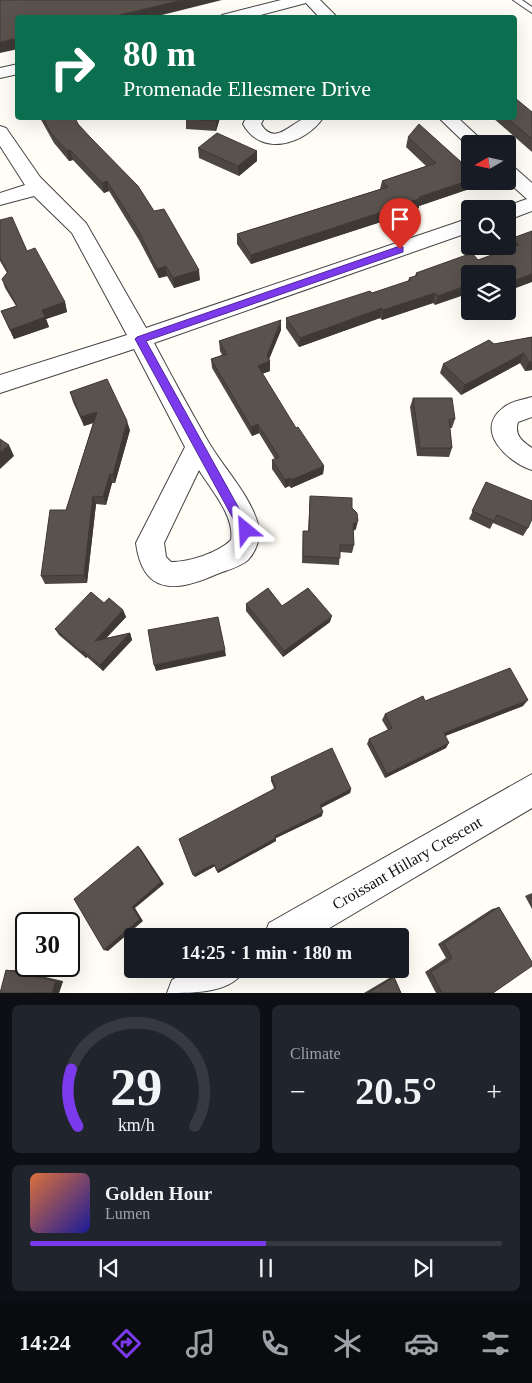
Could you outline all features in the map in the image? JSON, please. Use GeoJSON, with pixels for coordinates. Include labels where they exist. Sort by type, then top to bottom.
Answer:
{"type":"FeatureCollection","features":[{"type":"Feature","properties":{"kind":"street"},"geometry":{"type":"LineString","coordinates":[[240,15],[300,0]]}},
{"type":"Feature","properties":{"kind":"street"},"geometry":{"type":"LineString","coordinates":[[311,0],[327,15]]}},
{"type":"Feature","properties":{"kind":"street"},"geometry":{"type":"LineString","coordinates":[[0,73],[15,70]]}},
{"type":"Feature","properties":{"kind":"street"},"geometry":{"type":"LineString","coordinates":[[254,120],[252,124],[254,130],[262,135],[281,138],[290,136],[311,120]]}},
{"type":"Feature","properties":{"kind":"street"},"geometry":{"type":"LineString","coordinates":[[450,120],[467,135]]}},
{"type":"Feature","properties":{"kind":"street"},"geometry":{"type":"LineString","coordinates":[[0,132],[38,188],[82,232],[198,446],[243,522],[245,538],[242,547],[234,554],[189,573],[179,576],[170,575],[161,572],[156,565],[150,555],[150,543],[198,446]]}},
{"type":"Feature","properties":{"kind":"street"},"geometry":{"type":"LineString","coordinates":[[516,179],[532,194]]}},
{"type":"Feature","properties":{"kind":"street"},"geometry":{"type":"LineString","coordinates":[[0,199],[38,188]]}},
{"type":"Feature","properties":{"kind":"street"},"geometry":{"type":"LineString","coordinates":[[516,209],[532,204]]}},
{"type":"Feature","properties":{"kind":"street"},"geometry":{"type":"LineString","coordinates":[[0,384],[140,339],[461,228]]}},
{"type":"Feature","properties":{"kind":"street"},"geometry":{"type":"LineString","coordinates":[[532,408],[522,408],[510,414],[505,423],[504,435],[515,451],[532,460]]}},
{"type":"Feature","properties":{"kind":"street","name":"Croissant Hillary Crescent"},"geometry":{"type":"LineString","coordinates":[[296,928],[532,790]]}},
{"type":"Feature","properties":{"kind":"street"},"geometry":{"type":"LineString","coordinates":[[185,993],[211,978]]}},
{"type":"Feature","properties":{"kind":"lane"},"geometry":{"type":"LineString","coordinates":[[517,0],[532,11]]}},
{"type":"Feature","properties":{"kind":"building"},"geometry":{"type":"Polygon","coordinates":[[[0,0],[181,0],[119,15],[15,15],[15,39],[0,42],[0,0]]]}},
{"type":"Feature","properties":{"kind":"building"},"geometry":{"type":"Polygon","coordinates":[[[517,100],[532,112],[532,139],[509,120],[517,120],[517,100]]]}},
{"type":"Feature","properties":{"kind":"building"},"geometry":{"type":"Polygon","coordinates":[[[44,120],[76,120],[138,186],[154,211],[164,209],[199,270],[173,278],[166,266],[157,269],[138,230],[107,181],[102,183],[70,150],[67,151],[51,133],[44,120]]]}},
{"type":"Feature","properties":{"kind":"building"},"geometry":{"type":"Polygon","coordinates":[[[419,124],[461,162],[461,183],[388,210],[251,255],[237,234],[388,187],[382,181],[436,163],[408,137],[419,124]]]}},
{"type":"Feature","properties":{"kind":"building"},"geometry":{"type":"Polygon","coordinates":[[[217,133],[257,151],[238,166],[198,148],[217,133]]]}},
{"type":"Feature","properties":{"kind":"building"},"geometry":{"type":"Polygon","coordinates":[[[12,217],[27,251],[35,248],[65,302],[42,310],[45,317],[10,330],[1,311],[17,306],[2,279],[8,272],[0,258],[0,220],[12,217]]]}},
{"type":"Feature","properties":{"kind":"building"},"geometry":{"type":"Polygon","coordinates":[[[532,231],[532,274],[516,280],[516,265],[461,265],[461,287],[438,296],[435,293],[383,310],[382,308],[300,338],[286,318],[411,280],[409,278],[418,275],[416,273],[466,255],[474,255],[478,260],[492,255],[516,255],[516,246],[519,245],[516,242],[516,237],[532,231]]]}},
{"type":"Feature","properties":{"kind":"building"},"geometry":{"type":"Polygon","coordinates":[[[281,320],[267,356],[270,361],[258,366],[296,428],[298,427],[324,466],[291,480],[290,478],[285,480],[272,460],[279,457],[258,424],[251,427],[211,359],[227,354],[219,341],[281,320]]]}},
{"type":"Feature","properties":{"kind":"building"},"geometry":{"type":"Polygon","coordinates":[[[532,337],[532,362],[529,362],[524,353],[465,385],[443,364],[489,340],[494,344],[532,337]]]}},
{"type":"Feature","properties":{"kind":"building"},"geometry":{"type":"Polygon","coordinates":[[[107,379],[127,421],[113,475],[110,474],[103,497],[93,496],[84,575],[41,576],[50,510],[66,510],[97,412],[81,417],[70,392],[107,379]]]}},
{"type":"Feature","properties":{"kind":"building"},"geometry":{"type":"Polygon","coordinates":[[[413,398],[452,398],[455,419],[449,419],[452,448],[420,448],[413,398]]]}},
{"type":"Feature","properties":{"kind":"building"},"geometry":{"type":"Polygon","coordinates":[[[0,439],[9,445],[0,452],[0,439]]]}},
{"type":"Feature","properties":{"kind":"building"},"geometry":{"type":"Polygon","coordinates":[[[486,482],[532,501],[532,519],[528,528],[497,515],[494,521],[472,511],[486,482]]]}},
{"type":"Feature","properties":{"kind":"building"},"geometry":{"type":"Polygon","coordinates":[[[310,496],[352,498],[352,508],[357,513],[358,521],[353,524],[354,545],[340,545],[340,558],[303,556],[303,531],[309,531],[310,496]]]}},
{"type":"Feature","properties":{"kind":"building"},"geometry":{"type":"Polygon","coordinates":[[[268,588],[282,606],[308,588],[332,616],[284,651],[246,604],[268,588]]]}},
{"type":"Feature","properties":{"kind":"building"},"geometry":{"type":"Polygon","coordinates":[[[91,592],[104,603],[109,598],[123,610],[95,641],[130,633],[100,665],[55,629],[91,592]]]}},
{"type":"Feature","properties":{"kind":"building"},"geometry":{"type":"Polygon","coordinates":[[[218,617],[225,650],[154,665],[148,630],[218,617]]]}},
{"type":"Feature","properties":{"kind":"building"},"geometry":{"type":"Polygon","coordinates":[[[510,668],[528,700],[444,733],[449,743],[387,774],[369,739],[392,728],[385,714],[423,696],[425,701],[510,668]]]}},
{"type":"Feature","properties":{"kind":"building"},"geometry":{"type":"Polygon","coordinates":[[[332,748],[351,789],[320,805],[323,812],[275,836],[276,838],[217,871],[214,864],[193,875],[179,839],[276,788],[271,777],[332,748]]]}},
{"type":"Feature","properties":{"kind":"building"},"geometry":{"type":"Polygon","coordinates":[[[138,846],[161,882],[132,907],[140,919],[130,928],[124,928],[124,933],[104,950],[74,899],[138,846]]]}},
{"type":"Feature","properties":{"kind":"building"},"geometry":{"type":"Polygon","coordinates":[[[499,907],[532,962],[532,966],[493,993],[442,993],[431,972],[452,958],[444,943],[499,907]]]}},
{"type":"Feature","properties":{"kind":"building"},"geometry":{"type":"Polygon","coordinates":[[[6,970],[15,972],[15,977],[38,977],[56,981],[52,993],[0,993],[6,970]]]}},
{"type":"Feature","properties":{"kind":"building"},"geometry":{"type":"Polygon","coordinates":[[[394,978],[401,993],[368,993],[394,978]]]}},
{"type":"Feature","properties":{"kind":"route"},"geometry":{"type":"LineString","coordinates":[[246,530],[140,339],[400,249]]}}]}
